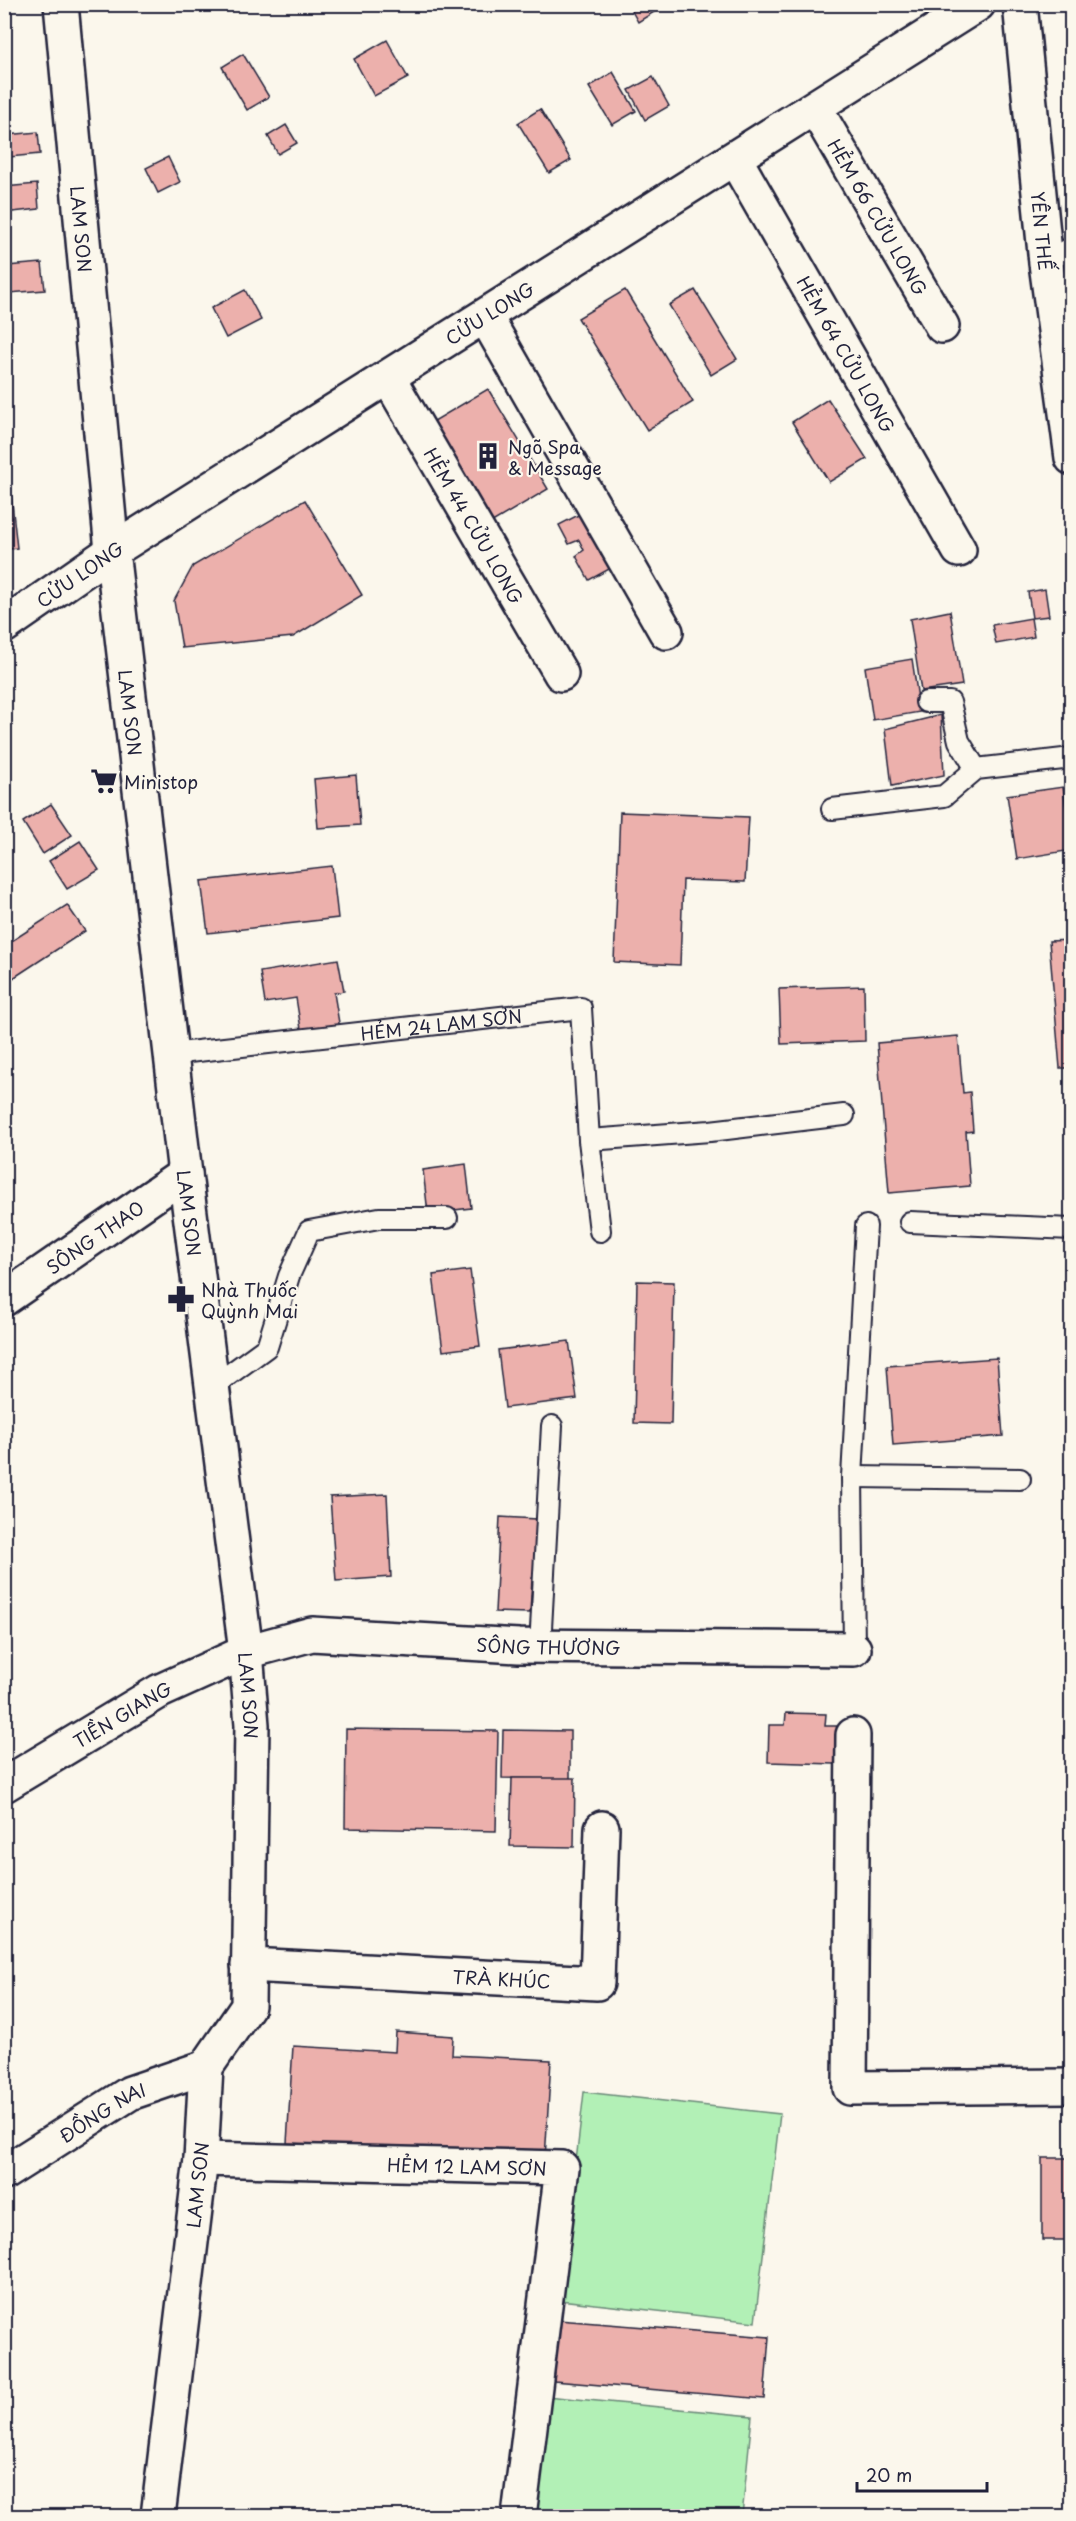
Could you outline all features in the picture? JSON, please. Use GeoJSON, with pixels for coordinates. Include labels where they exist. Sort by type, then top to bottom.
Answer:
{"type":"FeatureCollection","features":[{"type":"Feature","properties":{"kind":"street","name":"LAM SON"},"geometry":{"type":"LineString","coordinates":[[61,4],[112,551],[185,1174],[246,1652],[252,1725],[248,2006],[206,2067],[201,2159],[158,2517]]}},
{"type":"Feature","properties":{"kind":"street","name":"CỬU LONG"},"geometry":{"type":"LineString","coordinates":[[4,626],[112,551],[978,4]]}},
{"type":"Feature","properties":{"kind":"street","name":"YÊN THẾ"},"geometry":{"type":"LineString","coordinates":[[1020,4],[1059,255],[1071,458]]}},
{"type":"Feature","properties":{"kind":"street","name":"HẺM 66 CỬU LONG"},"geometry":{"type":"LineString","coordinates":[[815,108],[942,326]]}},
{"type":"Feature","properties":{"kind":"street","name":"HẺM 64 CỬU LONG"},"geometry":{"type":"LineString","coordinates":[[735,159],[959,550]]}},
{"type":"Feature","properties":{"kind":"street"},"geometry":{"type":"LineString","coordinates":[[485,316],[666,632]]}},
{"type":"Feature","properties":{"kind":"street","name":"HẺM 44 CỬU LONG"},"geometry":{"type":"LineString","coordinates":[[388,377],[561,674]]}},
{"type":"Feature","properties":{"kind":"street","name":"SÔNG THAO"},"geometry":{"type":"LineString","coordinates":[[4,1299],[185,1174]]}},
{"type":"Feature","properties":{"kind":"street","name":"SÔNG THƯƠNG"},"geometry":{"type":"LineString","coordinates":[[246,1652],[312,1634],[540,1647],[854,1649]]}},
{"type":"Feature","properties":{"kind":"street","name":"TIỀN GIANG"},"geometry":{"type":"LineString","coordinates":[[4,1785],[160,1691],[246,1652]]}},
{"type":"Feature","properties":{"kind":"street"},"geometry":{"type":"LineString","coordinates":[[853,1735],[850,2088],[1071,2086]]}},
{"type":"Feature","properties":{"kind":"street","name":"TRÀ KHÚC"},"geometry":{"type":"LineString","coordinates":[[249,1965],[597,1983],[602,1827]]}},
{"type":"Feature","properties":{"kind":"street","name":"ĐỒNG NAI"},"geometry":{"type":"LineString","coordinates":[[4,2173],[130,2093],[206,2067]]}},
{"type":"Feature","properties":{"kind":"street","name":"HẺM 12 LAM SƠN"},"geometry":{"type":"LineString","coordinates":[[201,2159],[562,2168],[519,2517]]}},
{"type":"Feature","properties":{"kind":"lane"},"geometry":{"type":"LineString","coordinates":[[926,702],[950,702],[959,741],[976,769]]}},
{"type":"Feature","properties":{"kind":"lane"},"geometry":{"type":"LineString","coordinates":[[832,809],[944,796],[976,769],[1071,758]]}},
{"type":"Feature","properties":{"kind":"lane","name":"HẺM 24 LAM SƠN"},"geometry":{"type":"LineString","coordinates":[[171,1054],[580,1008],[589,1140],[600,1231]]}},
{"type":"Feature","properties":{"kind":"lane"},"geometry":{"type":"LineString","coordinates":[[589,1140],[710,1131],[844,1115]]}},
{"type":"Feature","properties":{"kind":"lane"},"geometry":{"type":"LineString","coordinates":[[212,1388],[267,1347],[289,1276],[309,1231],[379,1218],[447,1218]]}},
{"type":"Feature","properties":{"kind":"lane"},"geometry":{"type":"LineString","coordinates":[[910,1222],[1071,1229]]}},
{"type":"Feature","properties":{"kind":"lane"},"geometry":{"type":"LineString","coordinates":[[854,1649],[852,1477],[866,1226]]}},
{"type":"Feature","properties":{"kind":"lane"},"geometry":{"type":"LineString","coordinates":[[540,1647],[552,1426]]}},
{"type":"Feature","properties":{"kind":"lane"},"geometry":{"type":"LineString","coordinates":[[852,1477],[1020,1479]]}},
{"type":"Feature","properties":{"kind":"green space"},"geometry":{"type":"Polygon","coordinates":[[[584,2092],[780,2114],[755,2322],[560,2300],[584,2092]]]}},
{"type":"Feature","properties":{"kind":"green space"},"geometry":{"type":"Polygon","coordinates":[[[546,2396],[752,2416],[742,2516],[534,2516],[546,2396]]]}},
{"type":"Feature","properties":{"kind":"building"},"geometry":{"type":"Polygon","coordinates":[[[628,4],[667,4],[638,22],[628,4]]]}},
{"type":"Feature","properties":{"kind":"building"},"geometry":{"type":"Polygon","coordinates":[[[387,40],[408,78],[374,96],[354,59],[387,40]]]}},
{"type":"Feature","properties":{"kind":"building"},"geometry":{"type":"Polygon","coordinates":[[[243,54],[269,97],[247,110],[222,67],[243,54]]]}},
{"type":"Feature","properties":{"kind":"building"},"geometry":{"type":"Polygon","coordinates":[[[613,72],[636,111],[612,125],[589,87],[613,72]]]}},
{"type":"Feature","properties":{"kind":"building"},"geometry":{"type":"Polygon","coordinates":[[[653,77],[669,106],[645,120],[629,90],[653,77]]]}},
{"type":"Feature","properties":{"kind":"building"},"geometry":{"type":"Polygon","coordinates":[[[540,109],[571,160],[549,173],[518,123],[540,109]]]}},
{"type":"Feature","properties":{"kind":"building"},"geometry":{"type":"Polygon","coordinates":[[[286,125],[297,143],[278,154],[268,136],[286,125]]]}},
{"type":"Feature","properties":{"kind":"building"},"geometry":{"type":"Polygon","coordinates":[[[38,132],[40,154],[9,157],[7,135],[38,132]]]}},
{"type":"Feature","properties":{"kind":"building"},"geometry":{"type":"Polygon","coordinates":[[[168,157],[180,182],[158,193],[146,168],[168,157]]]}},
{"type":"Feature","properties":{"kind":"building"},"geometry":{"type":"Polygon","coordinates":[[[37,184],[39,209],[4,213],[4,187],[37,184]]]}},
{"type":"Feature","properties":{"kind":"building"},"geometry":{"type":"Polygon","coordinates":[[[42,263],[45,290],[9,293],[7,266],[42,263]]]}},
{"type":"Feature","properties":{"kind":"building"},"geometry":{"type":"Polygon","coordinates":[[[245,290],[261,320],[226,338],[211,308],[245,290]]]}},
{"type":"Feature","properties":{"kind":"building"},"geometry":{"type":"Polygon","coordinates":[[[625,290],[693,402],[647,430],[578,318],[625,290]]]}},
{"type":"Feature","properties":{"kind":"building"},"geometry":{"type":"Polygon","coordinates":[[[695,290],[737,359],[711,375],[669,305],[695,290]]]}},
{"type":"Feature","properties":{"kind":"building","name":"Ngõ Spa & Message"},"geometry":{"type":"Polygon","coordinates":[[[488,389],[548,489],[489,524],[429,424],[488,389]]]}},
{"type":"Feature","properties":{"kind":"building"},"geometry":{"type":"Polygon","coordinates":[[[828,399],[867,459],[829,482],[792,422],[828,399]]]}},
{"type":"Feature","properties":{"kind":"building"},"geometry":{"type":"Polygon","coordinates":[[[8,467],[17,548],[4,550],[4,468],[8,467]]]}},
{"type":"Feature","properties":{"kind":"building"},"geometry":{"type":"Polygon","coordinates":[[[305,500],[362,595],[293,637],[182,648],[174,601],[193,566],[305,500]]]}},
{"type":"Feature","properties":{"kind":"building"},"geometry":{"type":"Polygon","coordinates":[[[584,512],[613,567],[589,580],[576,556],[584,550],[579,540],[569,544],[559,525],[584,512]]]}},
{"type":"Feature","properties":{"kind":"building"},"geometry":{"type":"Polygon","coordinates":[[[1045,589],[1049,616],[1032,618],[1028,592],[1045,589]]]}},
{"type":"Feature","properties":{"kind":"building"},"geometry":{"type":"Polygon","coordinates":[[[950,611],[962,685],[921,691],[910,619],[950,611]]]}},
{"type":"Feature","properties":{"kind":"building"},"geometry":{"type":"Polygon","coordinates":[[[1031,618],[1034,637],[996,644],[992,625],[1031,618]]]}},
{"type":"Feature","properties":{"kind":"building"},"geometry":{"type":"Polygon","coordinates":[[[912,659],[920,712],[873,720],[865,667],[912,659]]]}},
{"type":"Feature","properties":{"kind":"building"},"geometry":{"type":"Polygon","coordinates":[[[941,715],[944,775],[892,786],[885,729],[941,715]]]}},
{"type":"Feature","properties":{"kind":"building"},"geometry":{"type":"Polygon","coordinates":[[[356,775],[360,825],[318,828],[314,779],[356,775]]]}},
{"type":"Feature","properties":{"kind":"building"},"geometry":{"type":"Polygon","coordinates":[[[1063,787],[1072,850],[1017,859],[1007,795],[1063,787]]]}},
{"type":"Feature","properties":{"kind":"building"},"geometry":{"type":"Polygon","coordinates":[[[51,804],[72,835],[43,854],[23,822],[51,804]]]}},
{"type":"Feature","properties":{"kind":"building"},"geometry":{"type":"Polygon","coordinates":[[[620,812],[749,817],[745,882],[683,880],[680,965],[614,962],[620,812]]]}},
{"type":"Feature","properties":{"kind":"building"},"geometry":{"type":"Polygon","coordinates":[[[80,841],[99,870],[67,889],[49,861],[80,841]]]}},
{"type":"Feature","properties":{"kind":"building"},"geometry":{"type":"Polygon","coordinates":[[[332,866],[338,918],[208,933],[201,881],[332,866]]]}},
{"type":"Feature","properties":{"kind":"building"},"geometry":{"type":"Polygon","coordinates":[[[67,905],[85,931],[4,984],[4,946],[67,905]]]}},
{"type":"Feature","properties":{"kind":"building"},"geometry":{"type":"Polygon","coordinates":[[[1072,940],[1072,1068],[1060,1068],[1049,941],[1072,940]]]}},
{"type":"Feature","properties":{"kind":"building"},"geometry":{"type":"Polygon","coordinates":[[[338,959],[344,991],[334,993],[340,1029],[302,1035],[296,998],[265,1003],[260,972],[338,959]]]}},
{"type":"Feature","properties":{"kind":"building"},"geometry":{"type":"Polygon","coordinates":[[[864,986],[865,1041],[781,1044],[779,989],[864,986]]]}},
{"type":"Feature","properties":{"kind":"building"},"geometry":{"type":"Polygon","coordinates":[[[958,1036],[963,1093],[970,1092],[973,1131],[966,1132],[970,1186],[889,1193],[877,1043],[958,1036]]]}},
{"type":"Feature","properties":{"kind":"building"},"geometry":{"type":"Polygon","coordinates":[[[466,1164],[471,1208],[428,1213],[423,1170],[466,1164]]]}},
{"type":"Feature","properties":{"kind":"building"},"geometry":{"type":"Polygon","coordinates":[[[470,1270],[480,1346],[443,1351],[433,1275],[470,1270]]]}},
{"type":"Feature","properties":{"kind":"building"},"geometry":{"type":"Polygon","coordinates":[[[637,1281],[674,1282],[671,1424],[634,1423],[637,1281]]]}},
{"type":"Feature","properties":{"kind":"building"},"geometry":{"type":"Polygon","coordinates":[[[569,1341],[577,1399],[505,1408],[498,1350],[569,1341]]]}},
{"type":"Feature","properties":{"kind":"building"},"geometry":{"type":"Polygon","coordinates":[[[997,1358],[1003,1436],[893,1445],[887,1366],[997,1358]]]}},
{"type":"Feature","properties":{"kind":"building"},"geometry":{"type":"Polygon","coordinates":[[[387,1494],[391,1577],[336,1581],[330,1497],[387,1494]]]}},
{"type":"Feature","properties":{"kind":"building"},"geometry":{"type":"Polygon","coordinates":[[[500,1517],[555,1520],[552,1579],[532,1578],[530,1613],[495,1612],[500,1517]]]}},
{"type":"Feature","properties":{"kind":"building"},"geometry":{"type":"Polygon","coordinates":[[[786,1713],[826,1714],[825,1726],[837,1726],[835,1764],[768,1762],[769,1725],[785,1725],[786,1713]]]}},
{"type":"Feature","properties":{"kind":"building"},"geometry":{"type":"Polygon","coordinates":[[[346,1729],[498,1731],[496,1831],[345,1828],[346,1729]]]}},
{"type":"Feature","properties":{"kind":"building"},"geometry":{"type":"Polygon","coordinates":[[[503,1730],[570,1731],[570,1779],[502,1778],[503,1730]]]}},
{"type":"Feature","properties":{"kind":"building"},"geometry":{"type":"Polygon","coordinates":[[[512,1778],[575,1778],[574,1847],[510,1846],[512,1778]]]}},
{"type":"Feature","properties":{"kind":"building"},"geometry":{"type":"Polygon","coordinates":[[[396,2032],[453,2036],[452,2055],[551,2060],[545,2159],[287,2143],[293,2046],[395,2052],[396,2032]]]}},
{"type":"Feature","properties":{"kind":"building"},"geometry":{"type":"Polygon","coordinates":[[[1042,2158],[1072,2158],[1072,2240],[1042,2240],[1042,2158]]]}},
{"type":"Feature","properties":{"kind":"building"},"geometry":{"type":"Polygon","coordinates":[[[558,2320],[769,2337],[764,2399],[554,2381],[558,2320]]]}},
{"type":"Feature","properties":{"kind":"place","name":"Ngõ Spa & Message"},"geometry":{"type":"Point","coordinates":[488,456]}},
{"type":"Feature","properties":{"kind":"place","name":"Ministop"},"geometry":{"type":"Point","coordinates":[104,781]}},
{"type":"Feature","properties":{"kind":"place","name":"Nhà Thuốc Quỳnh Mai"},"geometry":{"type":"Point","coordinates":[181,1299]}}]}
